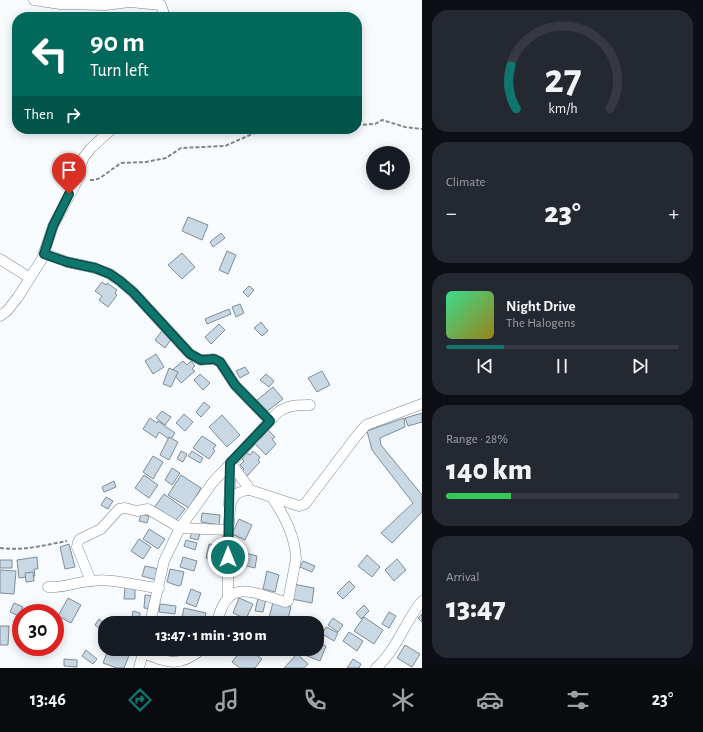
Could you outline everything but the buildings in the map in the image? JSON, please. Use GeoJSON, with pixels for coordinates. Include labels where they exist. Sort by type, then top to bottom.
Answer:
{"type":"FeatureCollection","features":[{"type":"Feature","properties":{"kind":"street"},"geometry":{"type":"LineString","coordinates":[[34,0],[60,4],[105,5],[130,2],[161,5],[163,12]]}},
{"type":"Feature","properties":{"kind":"street"},"geometry":{"type":"LineString","coordinates":[[0,316],[7,311],[14,302],[44,254],[53,226],[80,176],[84,156],[107,134]]}},
{"type":"Feature","properties":{"kind":"street"},"geometry":{"type":"LineString","coordinates":[[44,254],[67,262],[95,268],[110,274],[120,281],[133,292],[190,354],[201,360],[214,359],[220,362],[235,385],[270,421]]}},
{"type":"Feature","properties":{"kind":"street"},"geometry":{"type":"LineString","coordinates":[[0,259],[30,278]]}},
{"type":"Feature","properties":{"kind":"street"},"geometry":{"type":"LineString","coordinates":[[229,505],[243,490],[250,490],[299,506],[305,504],[366,425],[422,404]]}},
{"type":"Feature","properties":{"kind":"street"},"geometry":{"type":"LineString","coordinates":[[152,616],[164,561],[180,528],[213,482],[283,408],[299,405],[310,405]]}},
{"type":"Feature","properties":{"kind":"street"},"geometry":{"type":"LineString","coordinates":[[230,463],[250,490]]}},
{"type":"Feature","properties":{"kind":"street"},"geometry":{"type":"LineString","coordinates":[[228,597],[230,463]]}},
{"type":"Feature","properties":{"kind":"street"},"geometry":{"type":"LineString","coordinates":[[219,616],[223,603],[228,597],[233,593],[242,591],[285,602],[288,601],[296,559],[295,552],[292,536],[284,515],[273,498]]}},
{"type":"Feature","properties":{"kind":"street"},"geometry":{"type":"LineString","coordinates":[[91,581],[77,547],[78,542],[80,539],[101,529],[119,509],[125,508],[137,511],[148,509],[180,528],[228,530]]}},
{"type":"Feature","properties":{"kind":"street"},"geometry":{"type":"LineString","coordinates":[[48,588],[60,588],[91,581],[124,582],[159,588]]}},
{"type":"Feature","properties":{"kind":"street"},"geometry":{"type":"LineString","coordinates":[[376,668],[394,646],[411,615],[422,601]]}},
{"type":"Feature","properties":{"kind":"street"},"geometry":{"type":"LineString","coordinates":[[138,668],[142,656]]}},
{"type":"Feature","properties":{"kind":"street"},"geometry":{"type":"LineString","coordinates":[[152,656],[158,659],[175,663],[184,661],[191,663]]}},
{"type":"Feature","properties":{"kind":"path"},"geometry":{"type":"LineString","coordinates":[[362,125],[375,124],[382,120],[422,129]]}},
{"type":"Feature","properties":{"kind":"path"},"geometry":{"type":"LineString","coordinates":[[80,176],[94,180],[121,163],[146,162],[166,158],[181,148],[225,146],[252,134]]}},
{"type":"Feature","properties":{"kind":"path"},"geometry":{"type":"LineString","coordinates":[[0,548],[27,548],[80,539]]}},
{"type":"Feature","properties":{"kind":"route"},"geometry":{"type":"LineString","coordinates":[[69,194],[53,226],[44,254],[67,262],[73,262],[95,268],[110,274],[120,281],[133,292],[190,354],[201,360],[214,359],[220,362],[235,385],[270,421],[230,463],[228,557]]}}]}
